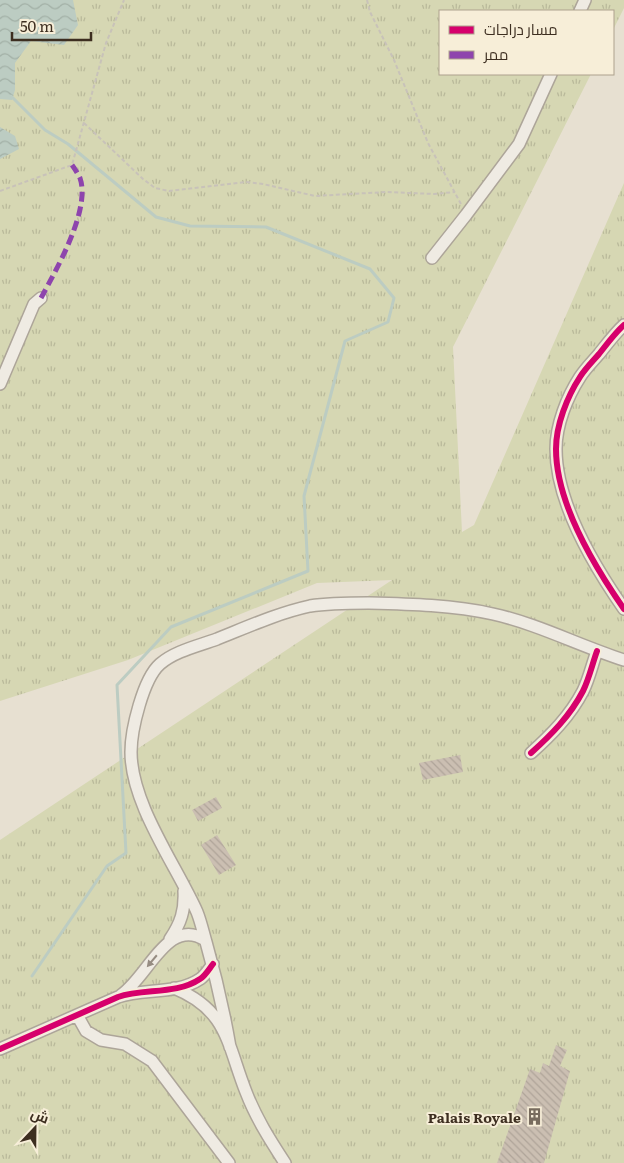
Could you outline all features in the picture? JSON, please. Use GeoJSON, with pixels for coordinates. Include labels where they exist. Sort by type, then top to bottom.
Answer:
{"type":"FeatureCollection","features":[{"type":"Feature","properties":{"kind":"street"},"geometry":{"type":"LineString","coordinates":[[432,258],[519,144],[551,75]]}},
{"type":"Feature","properties":{"kind":"street"},"geometry":{"type":"LineString","coordinates":[[0,384],[34,304],[41,298]]}},
{"type":"Feature","properties":{"kind":"street"},"geometry":{"type":"LineString","coordinates":[[624,325],[580,377],[567,403],[556,449],[560,484],[571,513],[590,557],[624,608]]}},
{"type":"Feature","properties":{"kind":"street"},"geometry":{"type":"LineString","coordinates":[[230,1047],[213,964],[196,911],[140,799],[133,771],[131,751],[135,720],[144,690],[158,666],[172,656],[272,618],[310,606],[337,603],[400,604],[493,614],[537,627],[596,651],[624,660]]}},
{"type":"Feature","properties":{"kind":"street"},"geometry":{"type":"LineString","coordinates":[[531,753],[552,734],[573,708],[583,690],[596,651]]}},
{"type":"Feature","properties":{"kind":"street"},"geometry":{"type":"LineString","coordinates":[[118,997],[134,984],[178,928],[184,903],[182,882]]}},
{"type":"Feature","properties":{"kind":"street"},"geometry":{"type":"LineString","coordinates":[[166,944],[175,937],[186,934],[197,935],[205,940]]}},
{"type":"Feature","properties":{"kind":"street"},"geometry":{"type":"LineString","coordinates":[[0,1049],[118,997],[137,992],[186,986],[200,979],[213,964]]}},
{"type":"Feature","properties":{"kind":"street"},"geometry":{"type":"LineString","coordinates":[[174,988],[194,997],[216,1017],[224,1030],[260,1125],[285,1163]]}},
{"type":"Feature","properties":{"kind":"street"},"geometry":{"type":"LineString","coordinates":[[77,1015],[86,1031],[101,1040],[125,1044],[152,1061],[229,1163]]}},
{"type":"Feature","properties":{"kind":"path"},"geometry":{"type":"LineString","coordinates":[[0,191],[72,165],[106,43],[124,0]]}},
{"type":"Feature","properties":{"kind":"path"},"geometry":{"type":"LineString","coordinates":[[368,0],[370,12],[394,60],[428,143],[456,192],[466,215]]}},
{"type":"Feature","properties":{"kind":"path"},"geometry":{"type":"LineString","coordinates":[[84,123],[143,179],[155,188],[169,191],[246,182],[315,196],[386,192],[434,194],[456,192]]}},
{"type":"Feature","properties":{"kind":"green space"},"geometry":{"type":"Polygon","coordinates":[[[0,0],[624,0],[624,8],[614,28],[614,10],[439,10],[439,75],[590,75],[453,347],[462,532],[474,525],[624,183],[624,1163],[0,1163],[0,840],[392,580],[317,583],[128,660],[0,701],[0,0]]]}},
{"type":"Feature","properties":{"kind":"water"},"geometry":{"type":"Polygon","coordinates":[[[0,0],[73,0],[78,25],[64,45],[31,41],[15,63],[15,90],[12,100],[0,99],[0,0]]]}},
{"type":"Feature","properties":{"kind":"water"},"geometry":{"type":"Polygon","coordinates":[[[0,127],[15,136],[19,149],[0,159],[0,127]]]}},
{"type":"Feature","properties":{"kind":"building"},"geometry":{"type":"Polygon","coordinates":[[[460,755],[463,772],[423,780],[419,763],[460,755]]]}},
{"type":"Feature","properties":{"kind":"building"},"geometry":{"type":"Polygon","coordinates":[[[216,797],[222,808],[198,821],[192,810],[216,797]]]}},
{"type":"Feature","properties":{"kind":"building"},"geometry":{"type":"Polygon","coordinates":[[[217,835],[236,865],[219,875],[201,845],[217,835]]]}},
{"type":"Feature","properties":{"kind":"building","name":"Palais Royale"},"geometry":{"type":"Polygon","coordinates":[[[556,1045],[567,1050],[560,1066],[570,1071],[544,1163],[497,1163],[530,1069],[540,1073],[543,1063],[549,1066],[556,1045]]]}},
{"type":"Feature","properties":{"kind":"waterway"},"geometry":{"type":"LineString","coordinates":[[11,96],[45,130],[68,144],[156,217],[190,226],[266,227],[370,269],[394,298],[388,322],[345,341],[304,496],[308,571],[171,627],[117,685],[126,853],[107,866],[32,976]]}},
{"type":"Feature","properties":{"kind":"marked path"},"geometry":{"type":"LineString","coordinates":[[41,298],[70,240],[81,206],[82,191],[80,178],[72,165]]}},
{"type":"Feature","properties":{"kind":"cycle path"},"geometry":{"type":"LineString","coordinates":[[624,325],[582,374],[575,385],[560,421],[556,440],[562,490],[570,512],[589,553],[624,609]]}},
{"type":"Feature","properties":{"kind":"cycle path"},"geometry":{"type":"LineString","coordinates":[[531,753],[560,725],[578,700],[587,682],[597,651]]}},
{"type":"Feature","properties":{"kind":"cycle path"},"geometry":{"type":"LineString","coordinates":[[0,1049],[118,997],[191,984],[202,978],[213,964]]}},
{"type":"Feature","properties":{"kind":"place","name":"Palais Royale"},"geometry":{"type":"Point","coordinates":[535,1117]}}]}
